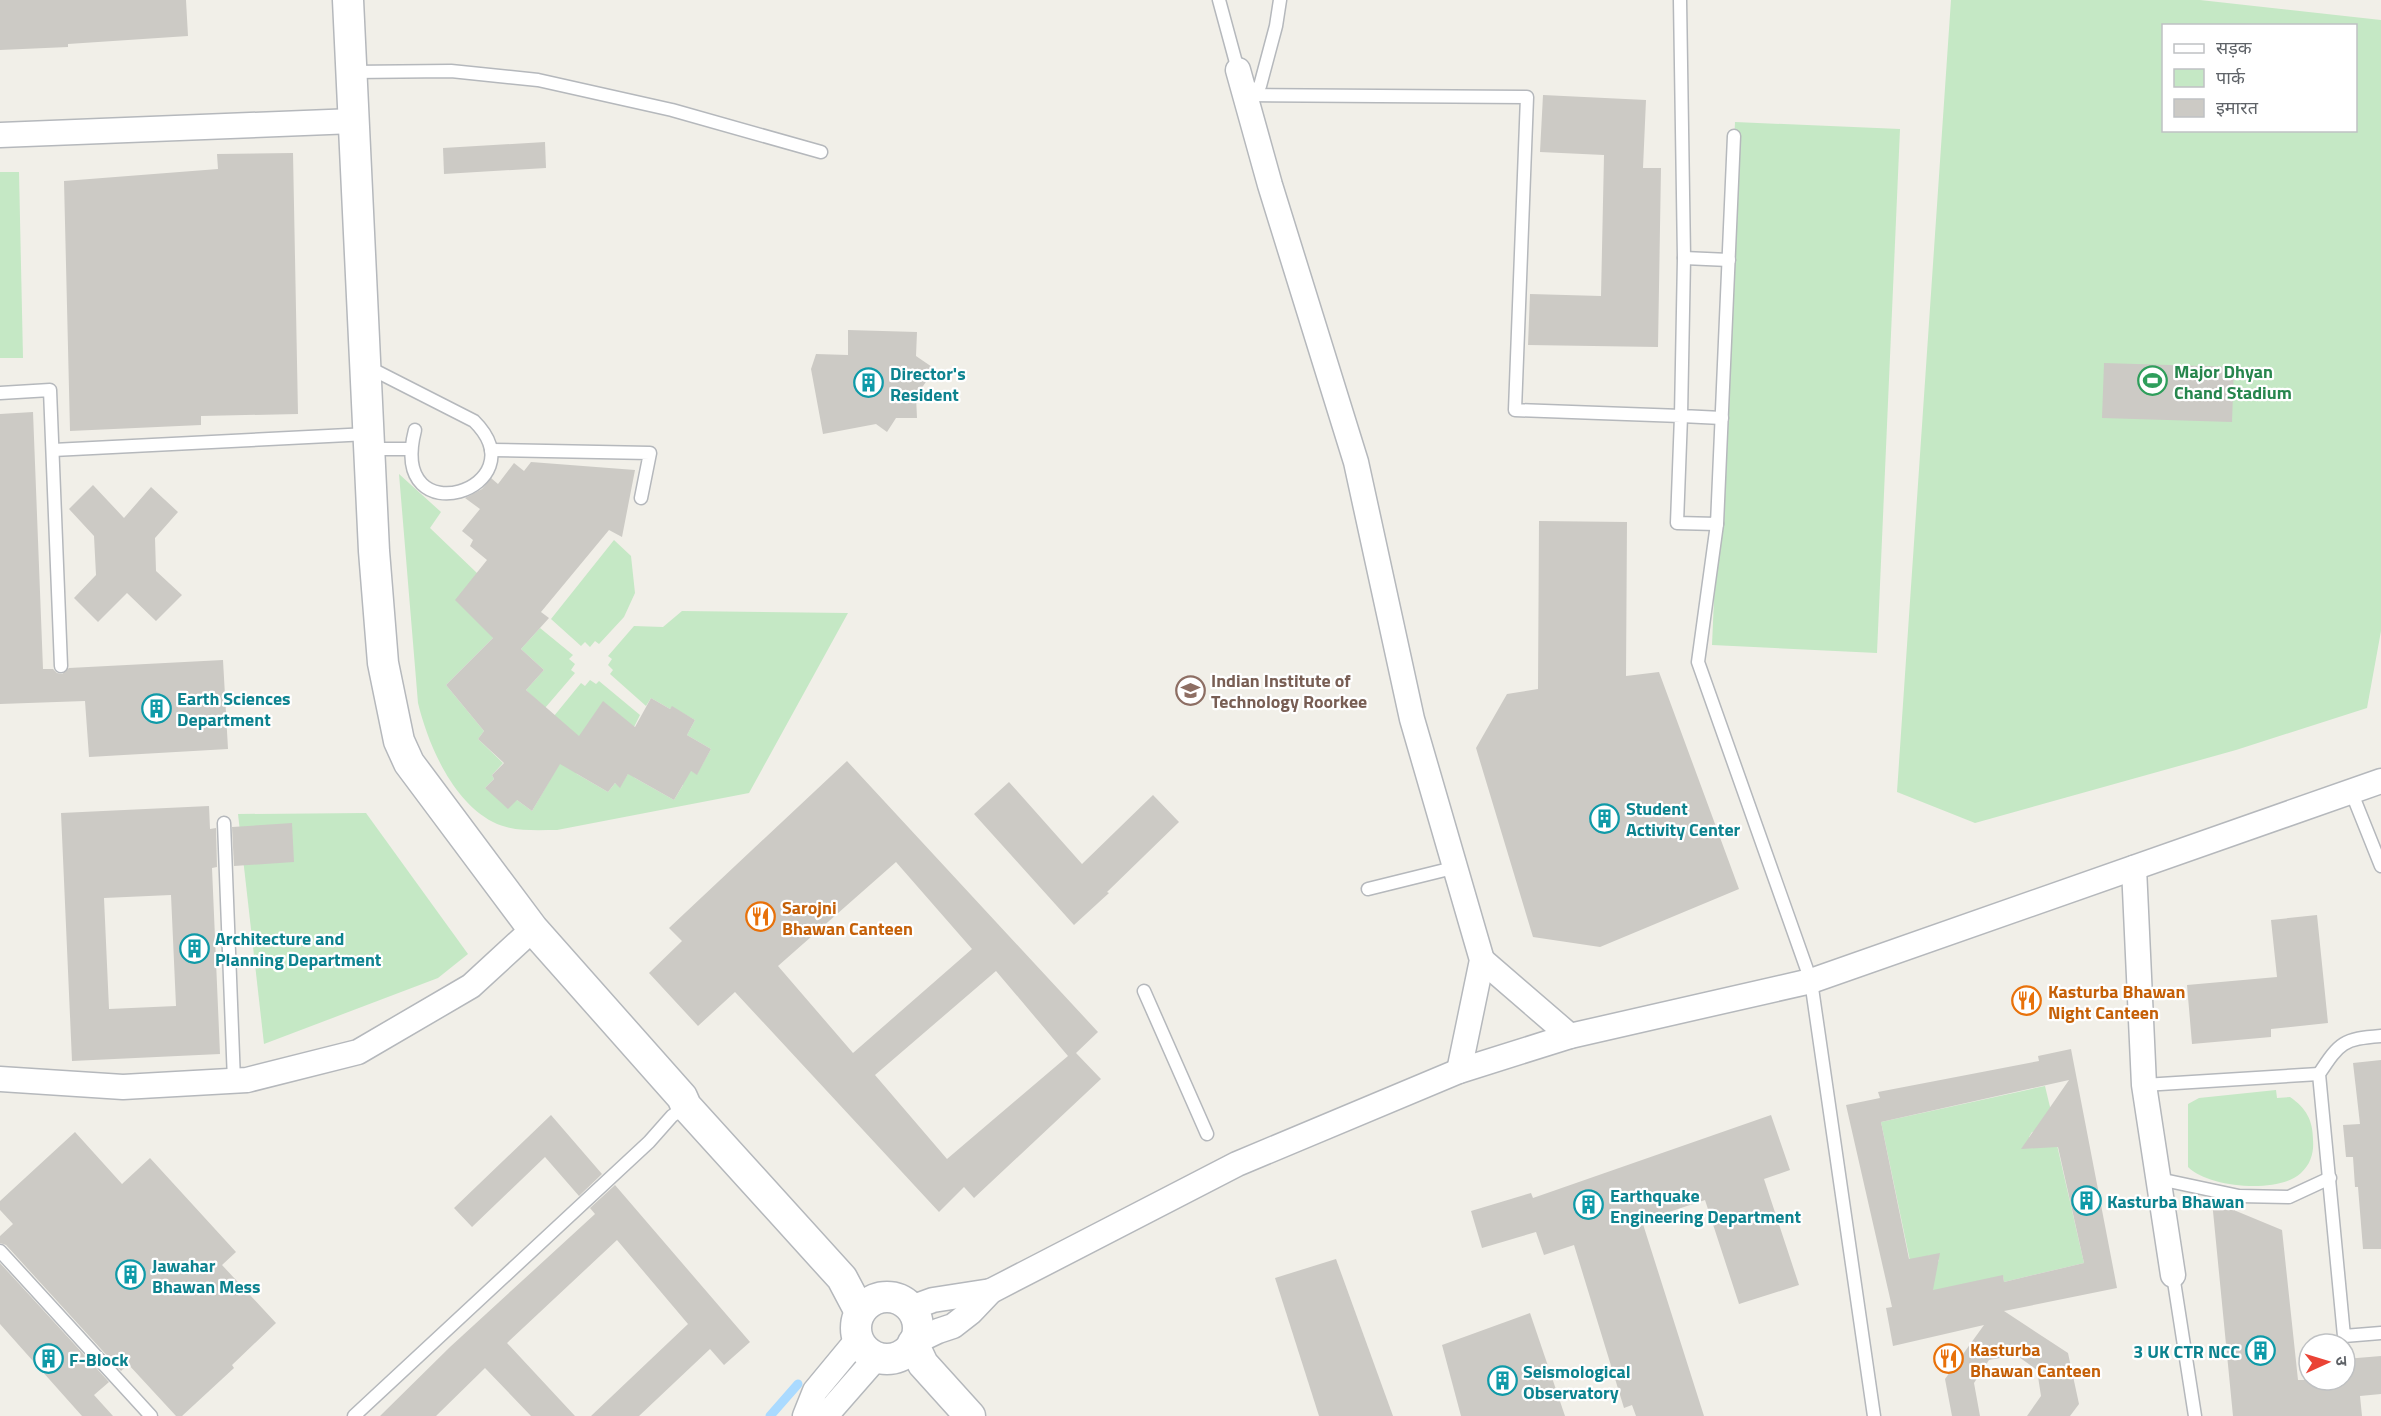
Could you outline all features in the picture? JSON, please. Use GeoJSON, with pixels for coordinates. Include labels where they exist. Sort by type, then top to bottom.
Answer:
{"type":"FeatureCollection","features":[{"type":"Feature","properties":{"kind":"street"},"geometry":{"type":"LineString","coordinates":[[348,0],[374,551],[383,663],[399,741],[409,763],[533,929],[682,1097],[686,1106],[842,1278],[880,1335],[923,1364],[970,1416]]}},
{"type":"Feature","properties":{"kind":"street"},"geometry":{"type":"LineString","coordinates":[[1238,70],[1270,185],[1356,462],[1412,718],[1457,867],[1482,960],[1459,1071]]}},
{"type":"Feature","properties":{"kind":"street"},"geometry":{"type":"LineString","coordinates":[[0,135],[354,121]]}},
{"type":"Feature","properties":{"kind":"street"},"geometry":{"type":"LineString","coordinates":[[823,1416],[829,1412],[880,1335],[885,1296],[895,1298],[911,1308],[933,1300],[991,1291],[1237,1164],[1459,1071],[1570,1036],[1811,981],[2381,781]]}},
{"type":"Feature","properties":{"kind":"street"},"geometry":{"type":"LineString","coordinates":[[2134,868],[2144,1085],[2173,1275]]}},
{"type":"Feature","properties":{"kind":"street"},"geometry":{"type":"LineString","coordinates":[[0,1079],[123,1087],[234,1081],[247,1080],[358,1052],[471,986],[533,929]]}},
{"type":"Feature","properties":{"kind":"street"},"geometry":{"type":"LineString","coordinates":[[1482,960],[1570,1036]]}},
{"type":"Feature","properties":{"kind":"street"},"geometry":{"type":"LineString","coordinates":[[805,1416],[815,1391],[880,1335],[938,1331],[953,1326],[971,1312],[991,1291]]}},
{"type":"Feature","properties":{"kind":"lane"},"geometry":{"type":"LineString","coordinates":[[1219,0],[1238,70]]}},
{"type":"Feature","properties":{"kind":"lane"},"geometry":{"type":"LineString","coordinates":[[1245,95],[1260,86],[1281,0]]}},
{"type":"Feature","properties":{"kind":"lane"},"geometry":{"type":"LineString","coordinates":[[1680,0],[1684,258],[1677,523],[1717,524]]}},
{"type":"Feature","properties":{"kind":"lane"},"geometry":{"type":"LineString","coordinates":[[351,72],[451,71],[538,80],[672,110],[821,152]]}},
{"type":"Feature","properties":{"kind":"lane"},"geometry":{"type":"LineString","coordinates":[[1245,95],[1527,98],[1515,410],[1722,418]]}},
{"type":"Feature","properties":{"kind":"lane"},"geometry":{"type":"LineString","coordinates":[[1734,136],[1717,524],[1698,662],[1811,981],[1874,1416]]}},
{"type":"Feature","properties":{"kind":"lane"},"geometry":{"type":"LineString","coordinates":[[1684,258],[1729,260]]}},
{"type":"Feature","properties":{"kind":"lane"},"geometry":{"type":"LineString","coordinates":[[365,366],[474,421],[483,429],[491,450],[490,462],[484,476],[474,487],[458,493],[441,493],[429,488],[419,480],[412,466],[410,449],[415,430]]}},
{"type":"Feature","properties":{"kind":"lane"},"geometry":{"type":"LineString","coordinates":[[0,393],[50,390],[61,666]]}},
{"type":"Feature","properties":{"kind":"lane"},"geometry":{"type":"LineString","coordinates":[[53,450],[368,441],[410,449]]}},
{"type":"Feature","properties":{"kind":"lane"},"geometry":{"type":"LineString","coordinates":[[491,450],[651,453],[641,498]]}},
{"type":"Feature","properties":{"kind":"lane"},"geometry":{"type":"LineString","coordinates":[[2351,791],[2381,866]]}},
{"type":"Feature","properties":{"kind":"lane"},"geometry":{"type":"LineString","coordinates":[[224,823],[234,1081]]}},
{"type":"Feature","properties":{"kind":"lane"},"geometry":{"type":"LineString","coordinates":[[1368,889],[1457,867]]}},
{"type":"Feature","properties":{"kind":"lane"},"geometry":{"type":"LineString","coordinates":[[1144,991],[1208,1134]]}},
{"type":"Feature","properties":{"kind":"lane"},"geometry":{"type":"LineString","coordinates":[[2381,1036],[2347,1040],[2335,1050],[2319,1074],[2344,1336],[2381,1333]]}},
{"type":"Feature","properties":{"kind":"lane"},"geometry":{"type":"LineString","coordinates":[[2144,1085],[2319,1074]]}},
{"type":"Feature","properties":{"kind":"lane"},"geometry":{"type":"LineString","coordinates":[[354,1416],[649,1142],[672,1116],[686,1106]]}},
{"type":"Feature","properties":{"kind":"lane"},"geometry":{"type":"LineString","coordinates":[[2159,1179],[2239,1196],[2289,1197],[2330,1178]]}},
{"type":"Feature","properties":{"kind":"lane"},"geometry":{"type":"LineString","coordinates":[[0,1251],[151,1416]]}},
{"type":"Feature","properties":{"kind":"lane"},"geometry":{"type":"LineString","coordinates":[[2173,1275],[2195,1416]]}},
{"type":"Feature","properties":{"kind":"green space","name":"Major Dhyan Chand Stadium"},"geometry":{"type":"Polygon","coordinates":[[[1951,0],[2200,0],[2381,20],[2381,631],[2367,708],[2236,750],[1975,823],[1897,792],[1951,0]]]}},
{"type":"Feature","properties":{"kind":"green space"},"geometry":{"type":"Polygon","coordinates":[[[1735,122],[1900,129],[1877,653],[1712,645],[1735,122]]]}},
{"type":"Feature","properties":{"kind":"green space"},"geometry":{"type":"Polygon","coordinates":[[[0,172],[19,172],[23,358],[0,358],[0,172]]]}},
{"type":"Feature","properties":{"kind":"green space"},"geometry":{"type":"Polygon","coordinates":[[[399,474],[441,512],[430,528],[477,573],[493,638],[446,685],[484,731],[478,739],[503,763],[492,775],[494,779],[485,788],[517,800],[532,811],[550,780],[552,732],[577,774],[608,792],[615,783],[620,787],[629,772],[635,778],[674,800],[683,785],[676,763],[697,774],[711,749],[687,735],[695,720],[651,698],[646,706],[610,674],[613,670],[608,665],[612,659],[608,656],[634,626],[663,627],[682,611],[848,613],[749,793],[557,830],[524,830],[508,827],[493,822],[478,813],[465,800],[444,770],[428,736],[418,703],[399,474]]]}},
{"type":"Feature","properties":{"kind":"green space"},"geometry":{"type":"Polygon","coordinates":[[[614,540],[631,556],[635,593],[624,617],[599,644],[595,641],[590,647],[585,642],[581,646],[551,619],[614,540]]]}},
{"type":"Feature","properties":{"kind":"green space"},"geometry":{"type":"Polygon","coordinates":[[[540,628],[573,655],[569,659],[575,664],[571,670],[575,673],[545,708],[526,690],[544,670],[521,649],[540,628]]]}},
{"type":"Feature","properties":{"kind":"green space"},"geometry":{"type":"Polygon","coordinates":[[[590,680],[596,684],[599,681],[640,715],[634,727],[578,738],[554,716],[581,683],[585,686],[590,680]]]}},
{"type":"Feature","properties":{"kind":"green space"},"geometry":{"type":"Polygon","coordinates":[[[366,813],[468,954],[438,978],[264,1044],[238,814],[366,813]]]}},
{"type":"Feature","properties":{"kind":"green space"},"geometry":{"type":"Polygon","coordinates":[[[2045,1086],[2055,1128],[2032,1132],[2029,1137],[2030,1142],[2057,1145],[2084,1263],[2004,1282],[2003,1276],[1920,1300],[1939,1260],[1931,1255],[1910,1261],[1881,1122],[2045,1086]]]}},
{"type":"Feature","properties":{"kind":"green space"},"geometry":{"type":"Polygon","coordinates":[[[2276,1090],[2277,1098],[2290,1097],[2304,1110],[2310,1121],[2313,1133],[2312,1153],[2307,1166],[2301,1173],[2291,1180],[2277,1184],[2244,1186],[2211,1180],[2188,1167],[2188,1104],[2199,1098],[2276,1090]]]}},
{"type":"Feature","properties":{"kind":"building"},"geometry":{"type":"Polygon","coordinates":[[[0,0],[186,0],[188,36],[68,44],[68,47],[0,50],[0,0]]]}},
{"type":"Feature","properties":{"kind":"building"},"geometry":{"type":"Polygon","coordinates":[[[1543,95],[1646,100],[1643,168],[1661,168],[1658,347],[1528,345],[1530,294],[1601,296],[1604,155],[1540,152],[1543,95]]]}},
{"type":"Feature","properties":{"kind":"building"},"geometry":{"type":"Polygon","coordinates":[[[545,142],[546,168],[444,174],[443,148],[545,142]]]}},
{"type":"Feature","properties":{"kind":"building"},"geometry":{"type":"Polygon","coordinates":[[[293,153],[298,414],[201,416],[201,425],[70,431],[64,181],[218,169],[217,154],[293,153]]]}},
{"type":"Feature","properties":{"kind":"building","name":"Director's Resident"},"geometry":{"type":"Polygon","coordinates":[[[848,330],[917,332],[916,356],[935,369],[916,396],[917,418],[896,418],[887,432],[876,424],[823,434],[811,369],[816,354],[848,355],[848,330]]]}},
{"type":"Feature","properties":{"kind":"building"},"geometry":{"type":"Polygon","coordinates":[[[2104,363],[2234,367],[2232,422],[2102,418],[2104,363]]]}},
{"type":"Feature","properties":{"kind":"building"},"geometry":{"type":"Polygon","coordinates":[[[33,412],[43,669],[53,669],[62,674],[69,668],[223,660],[228,749],[89,757],[85,701],[0,704],[0,414],[33,412]]]}},
{"type":"Feature","properties":{"kind":"building"},"geometry":{"type":"Polygon","coordinates":[[[531,462],[635,470],[622,537],[609,530],[541,612],[549,618],[521,649],[544,670],[526,690],[579,736],[603,701],[635,727],[651,698],[670,709],[672,706],[695,720],[687,735],[711,749],[697,775],[691,771],[674,800],[628,774],[620,788],[615,783],[608,792],[560,764],[532,811],[517,800],[508,809],[485,788],[494,779],[492,775],[504,763],[478,739],[484,731],[446,685],[493,638],[455,600],[487,560],[470,546],[473,540],[462,531],[480,509],[465,498],[482,489],[491,478],[498,484],[514,463],[524,471],[531,462]]]}},
{"type":"Feature","properties":{"kind":"building"},"geometry":{"type":"Polygon","coordinates":[[[93,485],[124,518],[151,487],[178,512],[155,538],[156,571],[182,595],[156,621],[127,593],[98,622],[74,598],[96,575],[94,536],[69,509],[93,485]]]}},
{"type":"Feature","properties":{"kind":"building","name":"Student Activity Center"},"geometry":{"type":"Polygon","coordinates":[[[1539,521],[1627,522],[1626,676],[1659,672],[1739,889],[1600,947],[1533,937],[1476,748],[1507,694],[1538,689],[1539,521]]]}},
{"type":"Feature","properties":{"kind":"building"},"geometry":{"type":"Polygon","coordinates":[[[847,761],[1098,1032],[1076,1053],[1101,1079],[974,1198],[964,1187],[939,1212],[735,992],[698,1026],[649,973],[682,941],[669,928],[847,761]],[[896,862],[778,966],[853,1053],[972,949],[896,862]],[[996,971],[875,1075],[947,1159],[1068,1056],[996,971]]]}},
{"type":"Feature","properties":{"kind":"building"},"geometry":{"type":"Polygon","coordinates":[[[1009,782],[1082,864],[1153,795],[1179,822],[1074,925],[974,814],[1009,782]]]}},
{"type":"Feature","properties":{"kind":"building","name":"Architecture and Planning Department"},"geometry":{"type":"Polygon","coordinates":[[[209,806],[210,829],[216,828],[217,867],[212,868],[220,1054],[72,1061],[61,813],[209,806]],[[171,895],[104,898],[109,1009],[176,1006],[171,895]]]}},
{"type":"Feature","properties":{"kind":"building"},"geometry":{"type":"Polygon","coordinates":[[[292,823],[294,862],[234,866],[232,827],[292,823]]]}},
{"type":"Feature","properties":{"kind":"building"},"geometry":{"type":"Polygon","coordinates":[[[2317,915],[2328,1023],[2271,1029],[2271,1037],[2192,1044],[2187,985],[2277,977],[2271,920],[2317,915]]]}},
{"type":"Feature","properties":{"kind":"building","name":"Kasturba Bhawan"},"geometry":{"type":"Polygon","coordinates":[[[2071,1049],[2117,1288],[2004,1311],[2068,1353],[2079,1404],[2070,1416],[2027,1416],[2041,1396],[2037,1370],[2016,1355],[1989,1360],[1974,1383],[1980,1416],[1952,1416],[1945,1379],[1984,1325],[1893,1346],[1886,1308],[1892,1307],[1846,1105],[1880,1098],[1878,1092],[2039,1061],[2038,1056],[2071,1049]],[[2069,1080],[1881,1122],[1909,1259],[1940,1253],[1933,1290],[2003,1275],[2004,1282],[2084,1263],[2058,1147],[2021,1149],[2069,1080]]]}},
{"type":"Feature","properties":{"kind":"building"},"geometry":{"type":"Polygon","coordinates":[[[2381,1060],[2381,1249],[2363,1249],[2358,1187],[2355,1187],[2353,1157],[2346,1157],[2343,1125],[2360,1124],[2353,1063],[2381,1060]]]}},
{"type":"Feature","properties":{"kind":"building"},"geometry":{"type":"Polygon","coordinates":[[[551,1115],[602,1174],[579,1196],[545,1157],[472,1227],[454,1208],[551,1115]]]}},
{"type":"Feature","properties":{"kind":"building","name":"Earthquake Engineering Department"},"geometry":{"type":"Polygon","coordinates":[[[1771,1115],[1790,1170],[1764,1179],[1799,1285],[1739,1304],[1705,1200],[1642,1221],[1704,1416],[1636,1416],[1632,1405],[1624,1408],[1574,1245],[1544,1255],[1536,1232],[1482,1248],[1471,1211],[1531,1193],[1533,1198],[1771,1115]]]}},
{"type":"Feature","properties":{"kind":"building","name":"Jawahar Bhawan Mess"},"geometry":{"type":"Polygon","coordinates":[[[75,1132],[122,1184],[150,1158],[236,1252],[222,1265],[276,1323],[232,1365],[234,1368],[182,1416],[176,1416],[128,1364],[121,1371],[6,1245],[0,1243],[0,1236],[13,1224],[0,1210],[0,1201],[75,1132]]]}},
{"type":"Feature","properties":{"kind":"building"},"geometry":{"type":"Polygon","coordinates":[[[615,1185],[750,1342],[724,1365],[710,1349],[639,1416],[591,1416],[688,1324],[617,1240],[507,1343],[575,1416],[531,1416],[485,1368],[436,1416],[380,1416],[450,1347],[595,1214],[590,1208],[615,1185]]]}},
{"type":"Feature","properties":{"kind":"building","name":"3 UK CTR NCC"},"geometry":{"type":"Polygon","coordinates":[[[2212,1201],[2282,1230],[2297,1371],[2297,1392],[2357,1392],[2357,1358],[2381,1356],[2381,1394],[2360,1396],[2362,1416],[2233,1416],[2212,1201]]]}},
{"type":"Feature","properties":{"kind":"building"},"geometry":{"type":"Polygon","coordinates":[[[1336,1259],[1393,1416],[1319,1416],[1275,1278],[1336,1259]]]}},
{"type":"Feature","properties":{"kind":"building"},"geometry":{"type":"Polygon","coordinates":[[[0,1263],[109,1382],[94,1395],[113,1416],[82,1416],[0,1324],[0,1263]]]}},
{"type":"Feature","properties":{"kind":"building","name":"Seismological Observatory"},"geometry":{"type":"Polygon","coordinates":[[[1530,1313],[1565,1416],[1461,1416],[1442,1345],[1530,1313]]]}},
{"type":"Feature","properties":{"kind":"waterway"},"geometry":{"type":"LineString","coordinates":[[770,1416],[798,1384]]}},
{"type":"Feature","properties":{"kind":"place","name":"Major Dhyan Chand Stadium"},"geometry":{"type":"Point","coordinates":[2153,381]}},
{"type":"Feature","properties":{"kind":"place","name":"Director's Resident"},"geometry":{"type":"Point","coordinates":[869,383]}},
{"type":"Feature","properties":{"kind":"place","name":"Indian Institute of Technology Roorkee"},"geometry":{"type":"Point","coordinates":[1190,690]}},
{"type":"Feature","properties":{"kind":"place","name":"Earth Sciences Department"},"geometry":{"type":"Point","coordinates":[156,708]}},
{"type":"Feature","properties":{"kind":"place","name":"Student Activity Center"},"geometry":{"type":"Point","coordinates":[1605,818]}},
{"type":"Feature","properties":{"kind":"place","name":"Sarojni Bhawan Canteen"},"geometry":{"type":"Point","coordinates":[761,917]}},
{"type":"Feature","properties":{"kind":"place","name":"Architecture and Planning Department"},"geometry":{"type":"Point","coordinates":[194,948]}},
{"type":"Feature","properties":{"kind":"place","name":"Kasturba Bhawan Night Canteen"},"geometry":{"type":"Point","coordinates":[2027,1001]}},
{"type":"Feature","properties":{"kind":"place","name":"Kasturba Bhawan"},"geometry":{"type":"Point","coordinates":[2086,1201]}},
{"type":"Feature","properties":{"kind":"place","name":"Earthquake Engineering Department"},"geometry":{"type":"Point","coordinates":[1589,1205]}},
{"type":"Feature","properties":{"kind":"place","name":"Jawahar Bhawan Mess"},"geometry":{"type":"Point","coordinates":[131,1275]}},
{"type":"Feature","properties":{"kind":"place","name":"3 UK CTR NCC"},"geometry":{"type":"Point","coordinates":[2261,1351]}},
{"type":"Feature","properties":{"kind":"place","name":"F-Block"},"geometry":{"type":"Point","coordinates":[48,1359]}},
{"type":"Feature","properties":{"kind":"place","name":"Kasturba Bhawan Canteen"},"geometry":{"type":"Point","coordinates":[1949,1359]}},
{"type":"Feature","properties":{"kind":"place","name":"Seismological Observatory"},"geometry":{"type":"Point","coordinates":[1502,1381]}}]}
